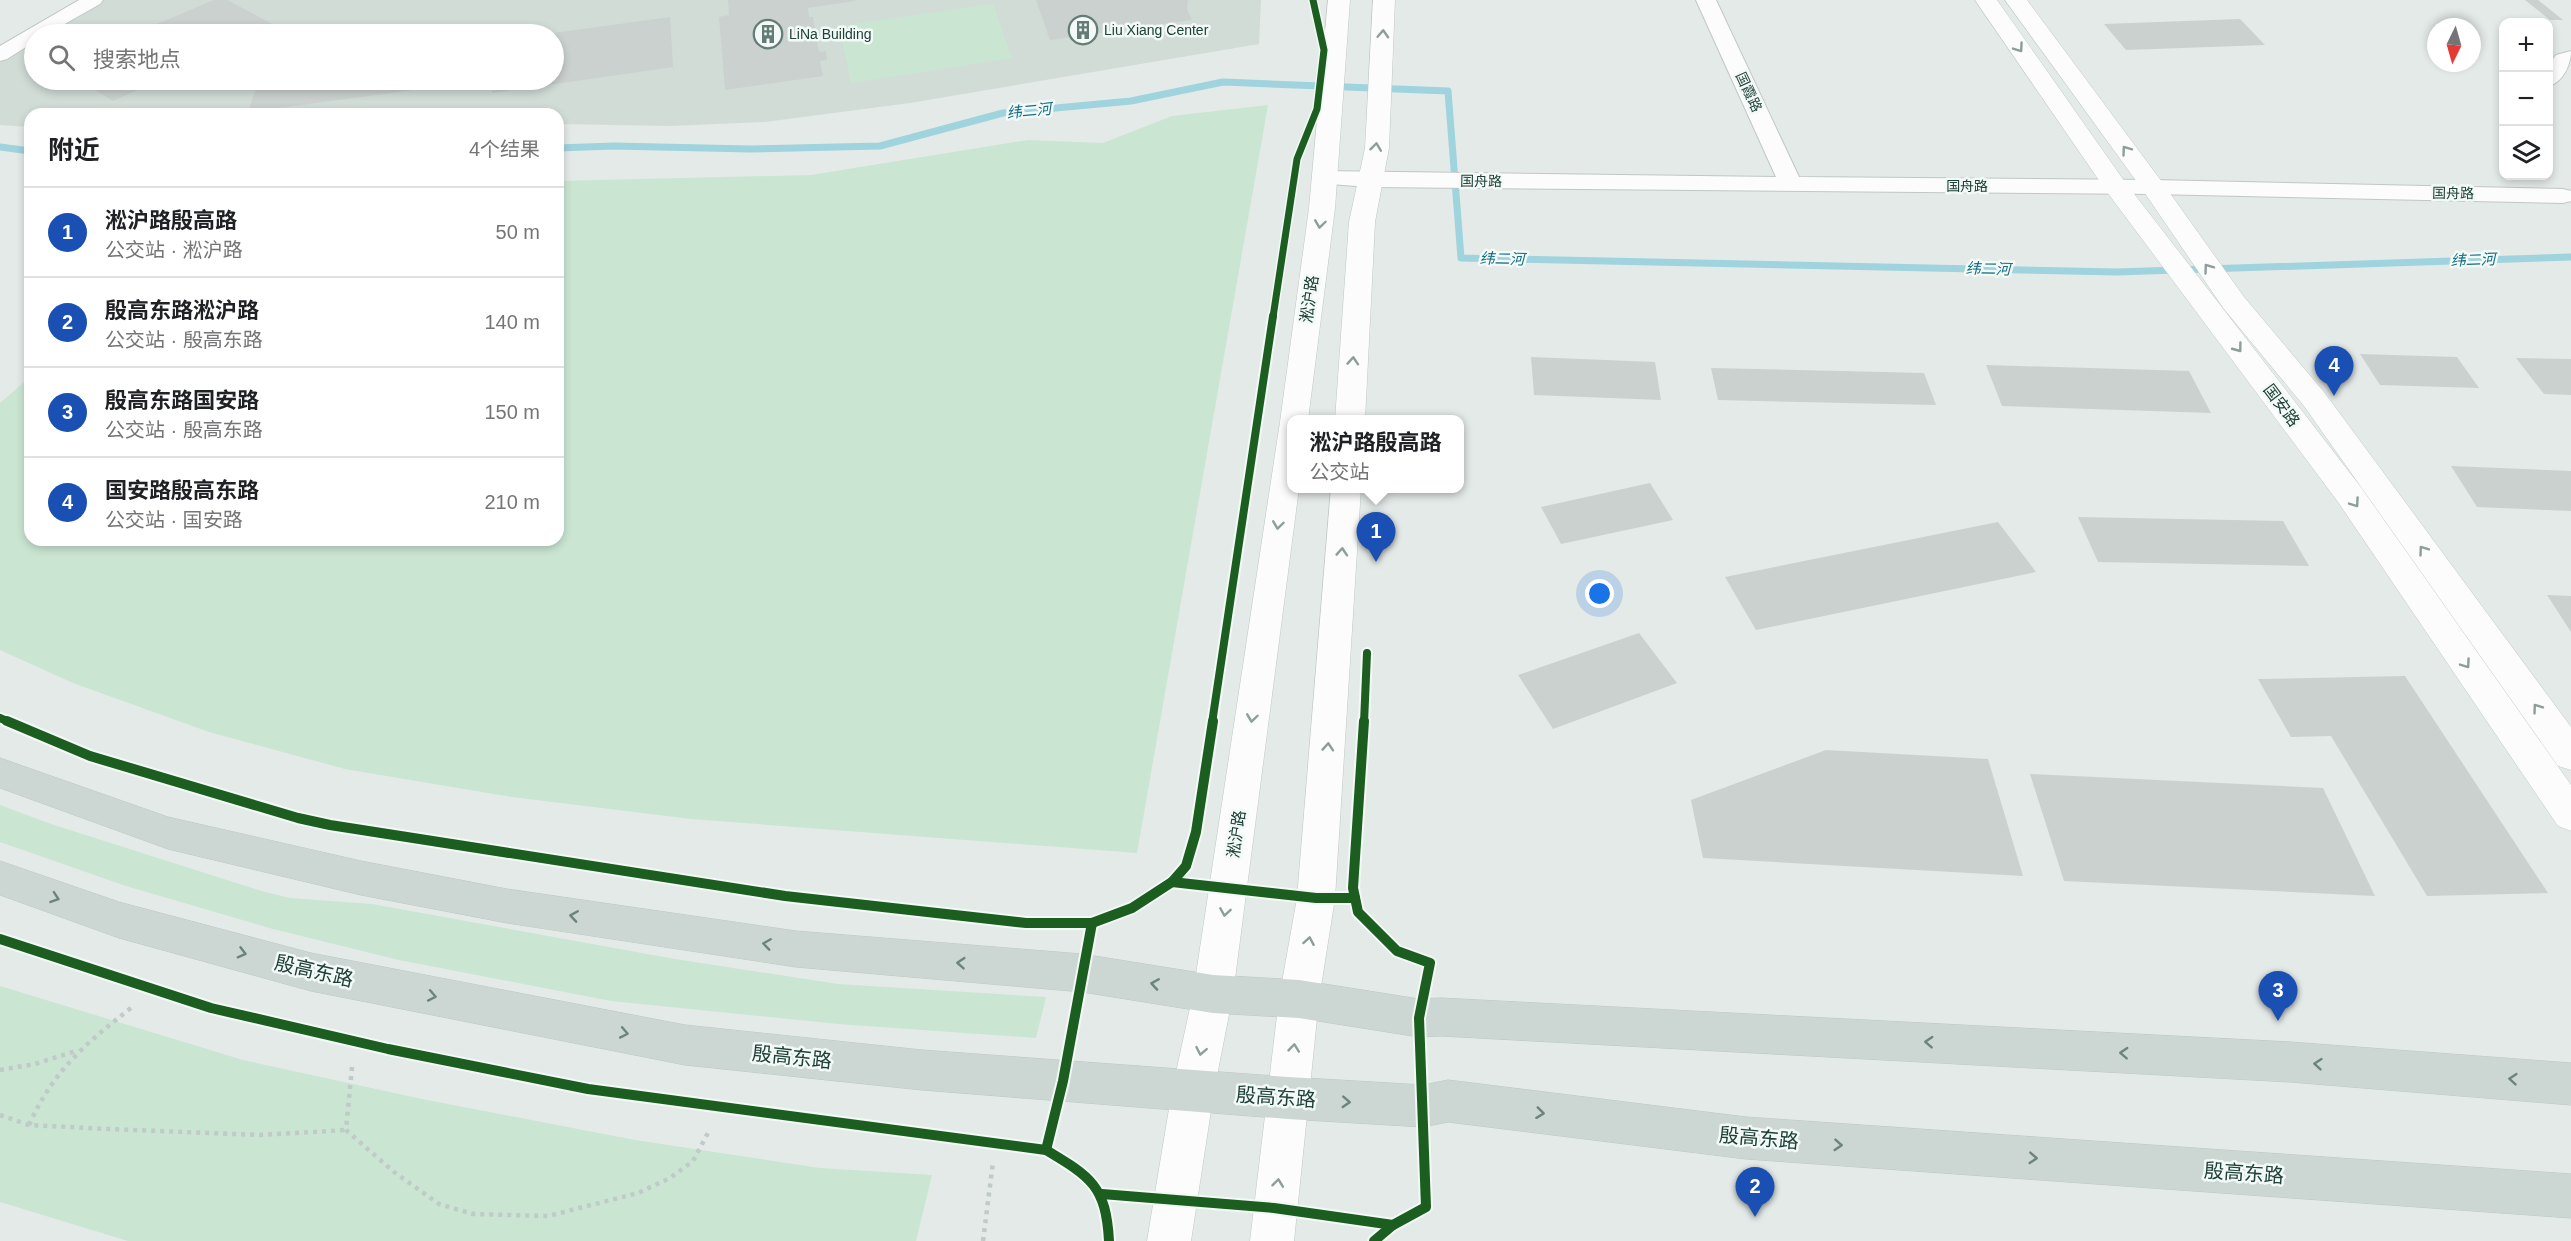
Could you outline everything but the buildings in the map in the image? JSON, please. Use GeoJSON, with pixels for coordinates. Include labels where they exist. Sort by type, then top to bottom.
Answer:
{"type":"FeatureCollection","features":[{"type":"Feature","properties":{"kind":"main road","name":"淞沪路"},"geometry":{"type":"LineString","coordinates":[[1294,415],[1324,178],[1339,0]]}},
{"type":"Feature","properties":{"kind":"main road"},"geometry":{"type":"LineString","coordinates":[[1350,415],[1362,222],[1377,148],[1384,0]]}},
{"type":"Feature","properties":{"kind":"main road","name":"国安路"},"geometry":{"type":"LineString","coordinates":[[1986,0],[2116,187],[2349,494],[2571,815]]}},
{"type":"Feature","properties":{"kind":"main road","name":"国安路"},"geometry":{"type":"LineString","coordinates":[[2016,0],[2153,187],[2234,303],[2314,399],[2571,755]]}},
{"type":"Feature","properties":{"kind":"main road","name":"淞沪路"},"geometry":{"type":"LineString","coordinates":[[1169,1241],[1193,1091],[1213,994],[1287,462]]}},
{"type":"Feature","properties":{"kind":"main road"},"geometry":{"type":"LineString","coordinates":[[1272,1241],[1299,999],[1317,888],[1346,493]]}},
{"type":"Feature","properties":{"kind":"main road"},"geometry":{"type":"LineString","coordinates":[[0,772],[168,833],[361,878],[507,906],[796,949],[1082,973],[1213,994],[1299,999],[1419,1018],[1453,1017],[2278,1061],[2571,1084]]}},
{"type":"Feature","properties":{"kind":"main road","name":"殷高东路"},"geometry":{"type":"LineString","coordinates":[[0,879],[119,920],[311,972],[685,1045],[922,1070],[1288,1098],[1423,1106],[1448,1101],[1746,1138],[2571,1196]]}},
{"type":"Feature","properties":{"kind":"street"},"geometry":{"type":"LineString","coordinates":[[50,24],[93,0]]}},
{"type":"Feature","properties":{"kind":"street","name":"国霞路"},"geometry":{"type":"LineString","coordinates":[[1706,0],[1791,185]]}},
{"type":"Feature","properties":{"kind":"street"},"geometry":{"type":"LineString","coordinates":[[0,55],[24,40]]}},
{"type":"Feature","properties":{"kind":"street"},"geometry":{"type":"LineString","coordinates":[[2553,73],[2563,59],[2571,57]]}},
{"type":"Feature","properties":{"kind":"street"},"geometry":{"type":"LineString","coordinates":[[1324,178],[1371,180]]}},
{"type":"Feature","properties":{"kind":"street","name":"国舟路"},"geometry":{"type":"LineString","coordinates":[[1371,180],[2153,187],[2567,199]]}},
{"type":"Feature","properties":{"kind":"street"},"geometry":{"type":"LineString","coordinates":[[2553,180],[2567,199]]}},
{"type":"Feature","properties":{"kind":"path"},"geometry":{"type":"LineString","coordinates":[[29,1125],[39,1101],[59,1070],[77,1050],[131,1008]]}},
{"type":"Feature","properties":{"kind":"path"},"geometry":{"type":"LineString","coordinates":[[0,1070],[35,1064],[77,1050]]}},
{"type":"Feature","properties":{"kind":"path"},"geometry":{"type":"LineString","coordinates":[[346,1130],[352,1067]]}},
{"type":"Feature","properties":{"kind":"path"},"geometry":{"type":"LineString","coordinates":[[0,1115],[29,1125],[260,1135],[346,1130],[394,1172],[439,1204],[473,1214],[548,1216],[638,1193],[669,1179],[693,1161],[710,1131]]}},
{"type":"Feature","properties":{"kind":"path"},"geometry":{"type":"LineString","coordinates":[[983,1241],[993,1162]]}},
{"type":"Feature","properties":{"kind":"shaded area"},"geometry":{"type":"Polygon","coordinates":[[[105,0],[1261,0],[1259,44],[910,103],[765,122],[670,126],[564,124],[564,108],[24,108],[24,127],[0,125],[0,62],[24,46],[24,90],[564,90],[564,24],[58,24],[105,0]]]}},
{"type":"Feature","properties":{"kind":"green space"},"geometry":{"type":"Polygon","coordinates":[[[993,4],[1012,58],[851,83],[839,26],[993,4]]]}},
{"type":"Feature","properties":{"kind":"green space"},"geometry":{"type":"Polygon","coordinates":[[[1268,105],[1137,853],[691,819],[512,797],[345,769],[209,732],[73,683],[0,650],[0,403],[24,382],[24,546],[564,546],[564,181],[811,175],[1028,140],[1103,143],[1172,116],[1268,105]]]}},
{"type":"Feature","properties":{"kind":"green space"},"geometry":{"type":"Polygon","coordinates":[[[0,805],[51,824],[290,898],[372,904],[675,959],[838,984],[1046,997],[1036,1038],[838,1024],[611,1001],[399,960],[273,929],[126,886],[0,842],[0,805]]]}},
{"type":"Feature","properties":{"kind":"green space"},"geometry":{"type":"Polygon","coordinates":[[[0,986],[243,1060],[422,1099],[635,1140],[820,1168],[932,1175],[916,1241],[128,1241],[0,1202],[0,986]]]}},
{"type":"Feature","properties":{"kind":"waterway","name":"纬二河"},"geometry":{"type":"LineString","coordinates":[[564,148],[613,146],[750,149],[880,146],[1003,113],[1131,101],[1223,82],[1448,91],[1461,258],[2117,272],[2571,257]]}},
{"type":"Feature","properties":{"kind":"waterway","name":"纬二河"},"geometry":{"type":"LineString","coordinates":[[0,147],[24,150]]}},
{"type":"Feature","properties":{"kind":"cycle path"},"geometry":{"type":"LineString","coordinates":[[0,718],[90,756],[298,818],[330,825],[785,896],[1026,923],[1092,923],[1132,908],[1172,882],[1186,866],[1196,832],[1297,159],[1317,109],[1324,50],[1313,0]]}},
{"type":"Feature","properties":{"kind":"cycle path"},"geometry":{"type":"LineString","coordinates":[[1367,653],[1362,779],[1353,888],[1358,912],[1397,951],[1430,963],[1419,1018],[1426,1207],[1393,1225],[1374,1241]]}},
{"type":"Feature","properties":{"kind":"cycle path"},"geometry":{"type":"LineString","coordinates":[[1172,882],[1316,898],[1355,898]]}},
{"type":"Feature","properties":{"kind":"cycle path"},"geometry":{"type":"LineString","coordinates":[[1046,1150],[1063,1081],[1092,923]]}},
{"type":"Feature","properties":{"kind":"cycle path"},"geometry":{"type":"LineString","coordinates":[[0,939],[211,1008],[388,1049],[588,1089],[1046,1150],[1075,1168],[1094,1185],[1105,1207],[1109,1241]]}},
{"type":"Feature","properties":{"kind":"cycle path"},"geometry":{"type":"LineString","coordinates":[[1102,1194],[1274,1208],[1393,1225]]}},
{"type":"Feature","properties":{"kind":"place","name":"Liu Xiang Center"},"geometry":{"type":"Point","coordinates":[1083,30]}},
{"type":"Feature","properties":{"kind":"place","name":"LiNa Building"},"geometry":{"type":"Point","coordinates":[768,34]}},
{"type":"Feature","properties":{"kind":"place","name":"国安路殷高东路"},"geometry":{"type":"Point","coordinates":[2334,396]}},
{"type":"Feature","properties":{"kind":"place","name":"淞沪路殷高路"},"geometry":{"type":"Point","coordinates":[1376,562]}},
{"type":"Feature","properties":{"kind":"place","name":"殷高东路国安路"},"geometry":{"type":"Point","coordinates":[2278,1021]}},
{"type":"Feature","properties":{"kind":"place","name":"殷高东路淞沪路"},"geometry":{"type":"Point","coordinates":[1755,1217]}}]}
